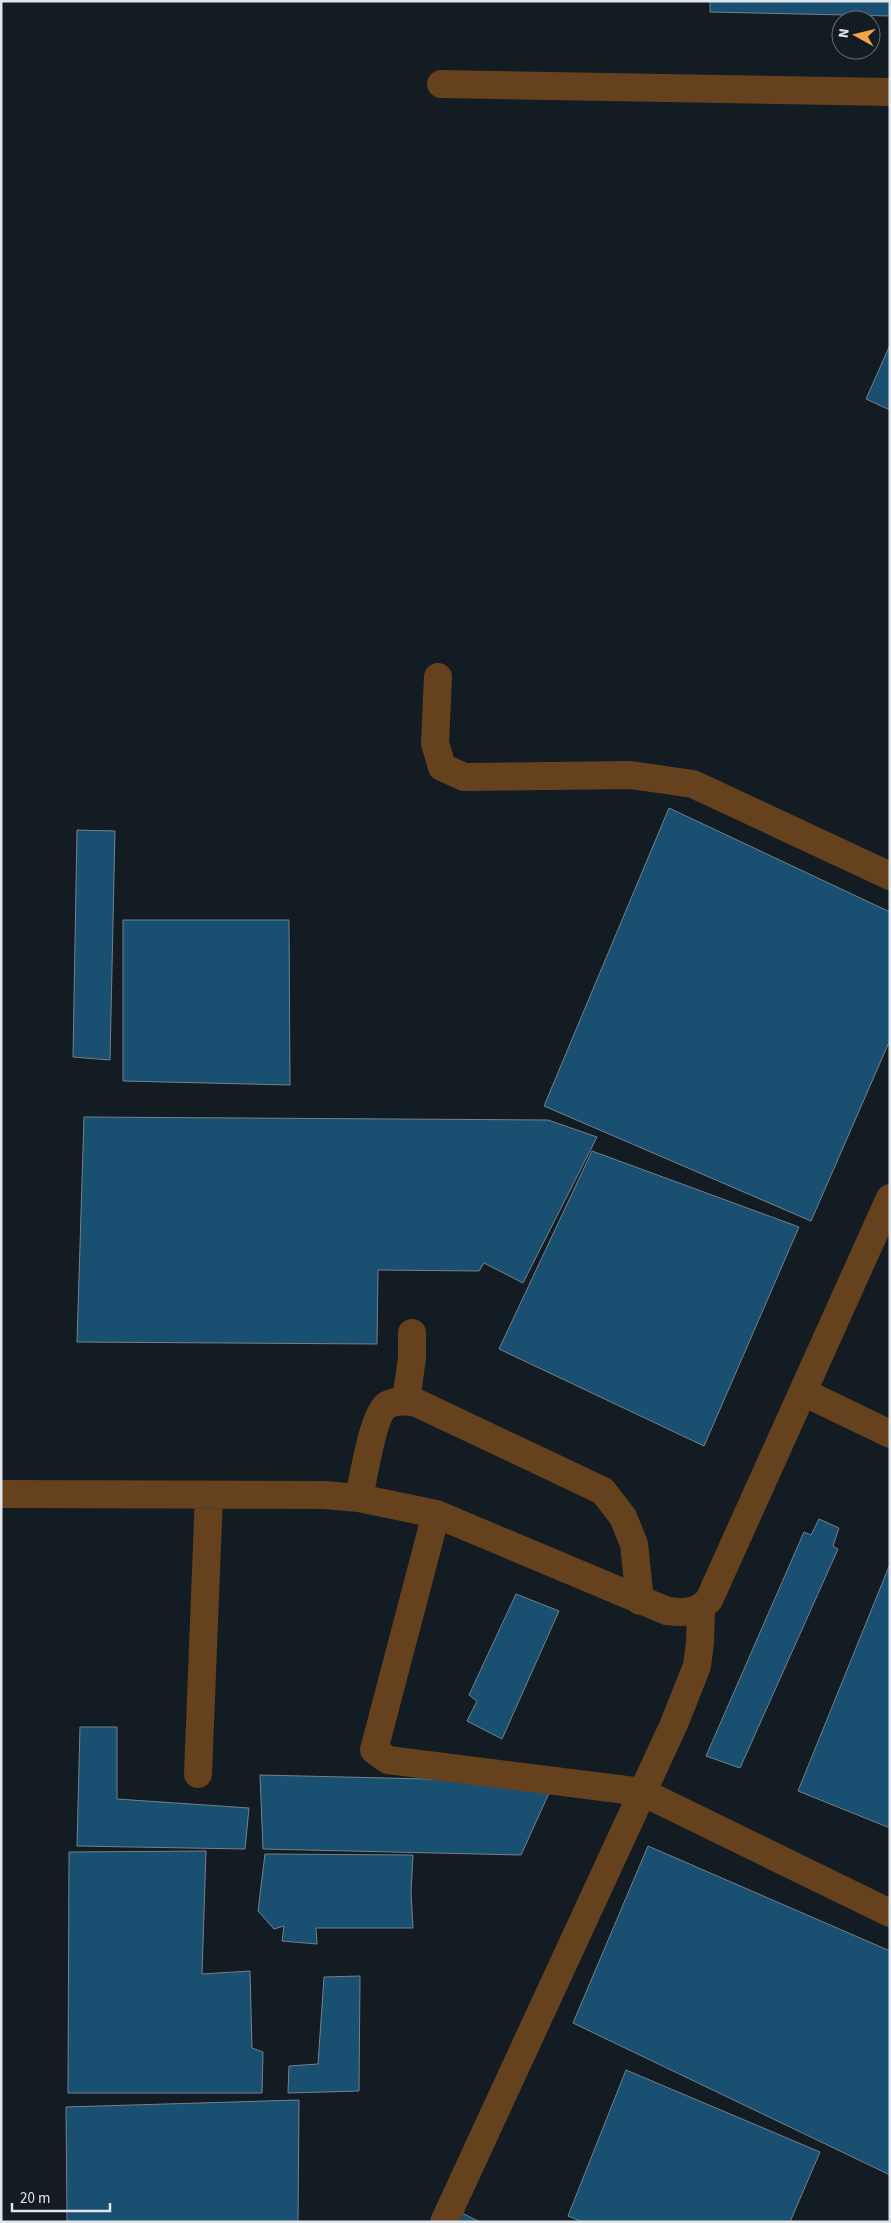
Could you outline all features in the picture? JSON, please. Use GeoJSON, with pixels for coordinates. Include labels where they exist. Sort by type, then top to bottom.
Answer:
{"type":"FeatureCollection","features":[{"type":"Feature","properties":{"kind":"street"},"geometry":{"type":"LineString","coordinates":[[441,84],[890,92]]}},
{"type":"Feature","properties":{"kind":"street"},"geometry":{"type":"LineString","coordinates":[[438,677],[435,743],[442,767],[464,777],[630,775],[693,784],[890,876]]}},
{"type":"Feature","properties":{"kind":"street"},"geometry":{"type":"LineString","coordinates":[[444,2222],[674,1724],[697,1666],[701,1609],[709,1600],[890,1198]]}},
{"type":"Feature","properties":{"kind":"street"},"geometry":{"type":"LineString","coordinates":[[406,1401],[412,1358],[412,1333]]}},
{"type":"Feature","properties":{"kind":"street"},"geometry":{"type":"LineString","coordinates":[[803,1392],[890,1434]]}},
{"type":"Feature","properties":{"kind":"street"},"geometry":{"type":"LineString","coordinates":[[359,1498],[378,1417],[385,1406],[406,1401],[417,1402],[603,1491],[624,1517],[634,1544],[640,1601]]}},
{"type":"Feature","properties":{"kind":"street"},"geometry":{"type":"LineString","coordinates":[[1,1494],[324,1496],[359,1498],[436,1514],[640,1601],[668,1611],[684,1612],[701,1609]]}},
{"type":"Feature","properties":{"kind":"street"},"geometry":{"type":"LineString","coordinates":[[198,1774],[208,1495]]}},
{"type":"Feature","properties":{"kind":"street"},"geometry":{"type":"LineString","coordinates":[[436,1514],[374,1750],[388,1760],[642,1792],[890,1914]]}},
{"type":"Feature","properties":{"kind":"building"},"geometry":{"type":"Polygon","coordinates":[[[710,1],[890,1],[890,16],[881,16],[881,10],[831,10],[831,15],[710,12],[710,1]]]}},
{"type":"Feature","properties":{"kind":"building"},"geometry":{"type":"Polygon","coordinates":[[[890,345],[890,410],[866,399],[890,345]]]}},
{"type":"Feature","properties":{"kind":"building"},"geometry":{"type":"Polygon","coordinates":[[[669,808],[890,912],[890,1040],[811,1221],[544,1106],[669,808]]]}},
{"type":"Feature","properties":{"kind":"building"},"geometry":{"type":"Polygon","coordinates":[[[77,830],[115,831],[110,1060],[73,1057],[77,830]]]}},
{"type":"Feature","properties":{"kind":"building"},"geometry":{"type":"Polygon","coordinates":[[[123,920],[289,920],[290,1085],[123,1081],[123,920]]]}},
{"type":"Feature","properties":{"kind":"building"},"geometry":{"type":"Polygon","coordinates":[[[84,1117],[548,1120],[597,1137],[523,1283],[484,1263],[479,1271],[378,1270],[377,1344],[77,1342],[84,1117]]]}},
{"type":"Feature","properties":{"kind":"building"},"geometry":{"type":"Polygon","coordinates":[[[592,1151],[799,1227],[704,1446],[499,1349],[592,1151]]]}},
{"type":"Feature","properties":{"kind":"building"},"geometry":{"type":"Polygon","coordinates":[[[819,1519],[839,1528],[833,1546],[838,1549],[740,1768],[706,1756],[804,1532],[811,1535],[819,1519]]]}},
{"type":"Feature","properties":{"kind":"building"},"geometry":{"type":"Polygon","coordinates":[[[890,1564],[890,1828],[798,1791],[890,1564]]]}},
{"type":"Feature","properties":{"kind":"building"},"geometry":{"type":"Polygon","coordinates":[[[516,1594],[559,1611],[502,1739],[467,1721],[477,1701],[469,1695],[516,1594]]]}},
{"type":"Feature","properties":{"kind":"building"},"geometry":{"type":"Polygon","coordinates":[[[80,1727],[117,1727],[117,1799],[249,1808],[245,1849],[77,1846],[80,1727]]]}},
{"type":"Feature","properties":{"kind":"building"},"geometry":{"type":"Polygon","coordinates":[[[260,1775],[554,1782],[521,1855],[263,1849],[260,1775]]]}},
{"type":"Feature","properties":{"kind":"building"},"geometry":{"type":"Polygon","coordinates":[[[648,1846],[890,1951],[890,2175],[573,2023],[648,1846]]]}},
{"type":"Feature","properties":{"kind":"building"},"geometry":{"type":"Polygon","coordinates":[[[206,1851],[202,1974],[250,1971],[252,2048],[263,2052],[262,2093],[68,2093],[69,1852],[206,1851]]]}},
{"type":"Feature","properties":{"kind":"building"},"geometry":{"type":"Polygon","coordinates":[[[265,1854],[413,1855],[411,1892],[413,1928],[316,1928],[317,1944],[282,1941],[284,1926],[274,1929],[258,1911],[265,1854]]]}},
{"type":"Feature","properties":{"kind":"building"},"geometry":{"type":"Polygon","coordinates":[[[360,1976],[359,2091],[288,2093],[289,2066],[318,2064],[324,1977],[360,1976]]]}},
{"type":"Feature","properties":{"kind":"building"},"geometry":{"type":"Polygon","coordinates":[[[626,2070],[820,2152],[790,2222],[583,2222],[568,2216],[626,2070]]]}},
{"type":"Feature","properties":{"kind":"building"},"geometry":{"type":"Polygon","coordinates":[[[299,2100],[298,2222],[67,2222],[66,2107],[299,2100]]]}},
{"type":"Feature","properties":{"kind":"building"},"geometry":{"type":"Polygon","coordinates":[[[452,2208],[480,2222],[445,2222],[452,2208]]]}}]}
